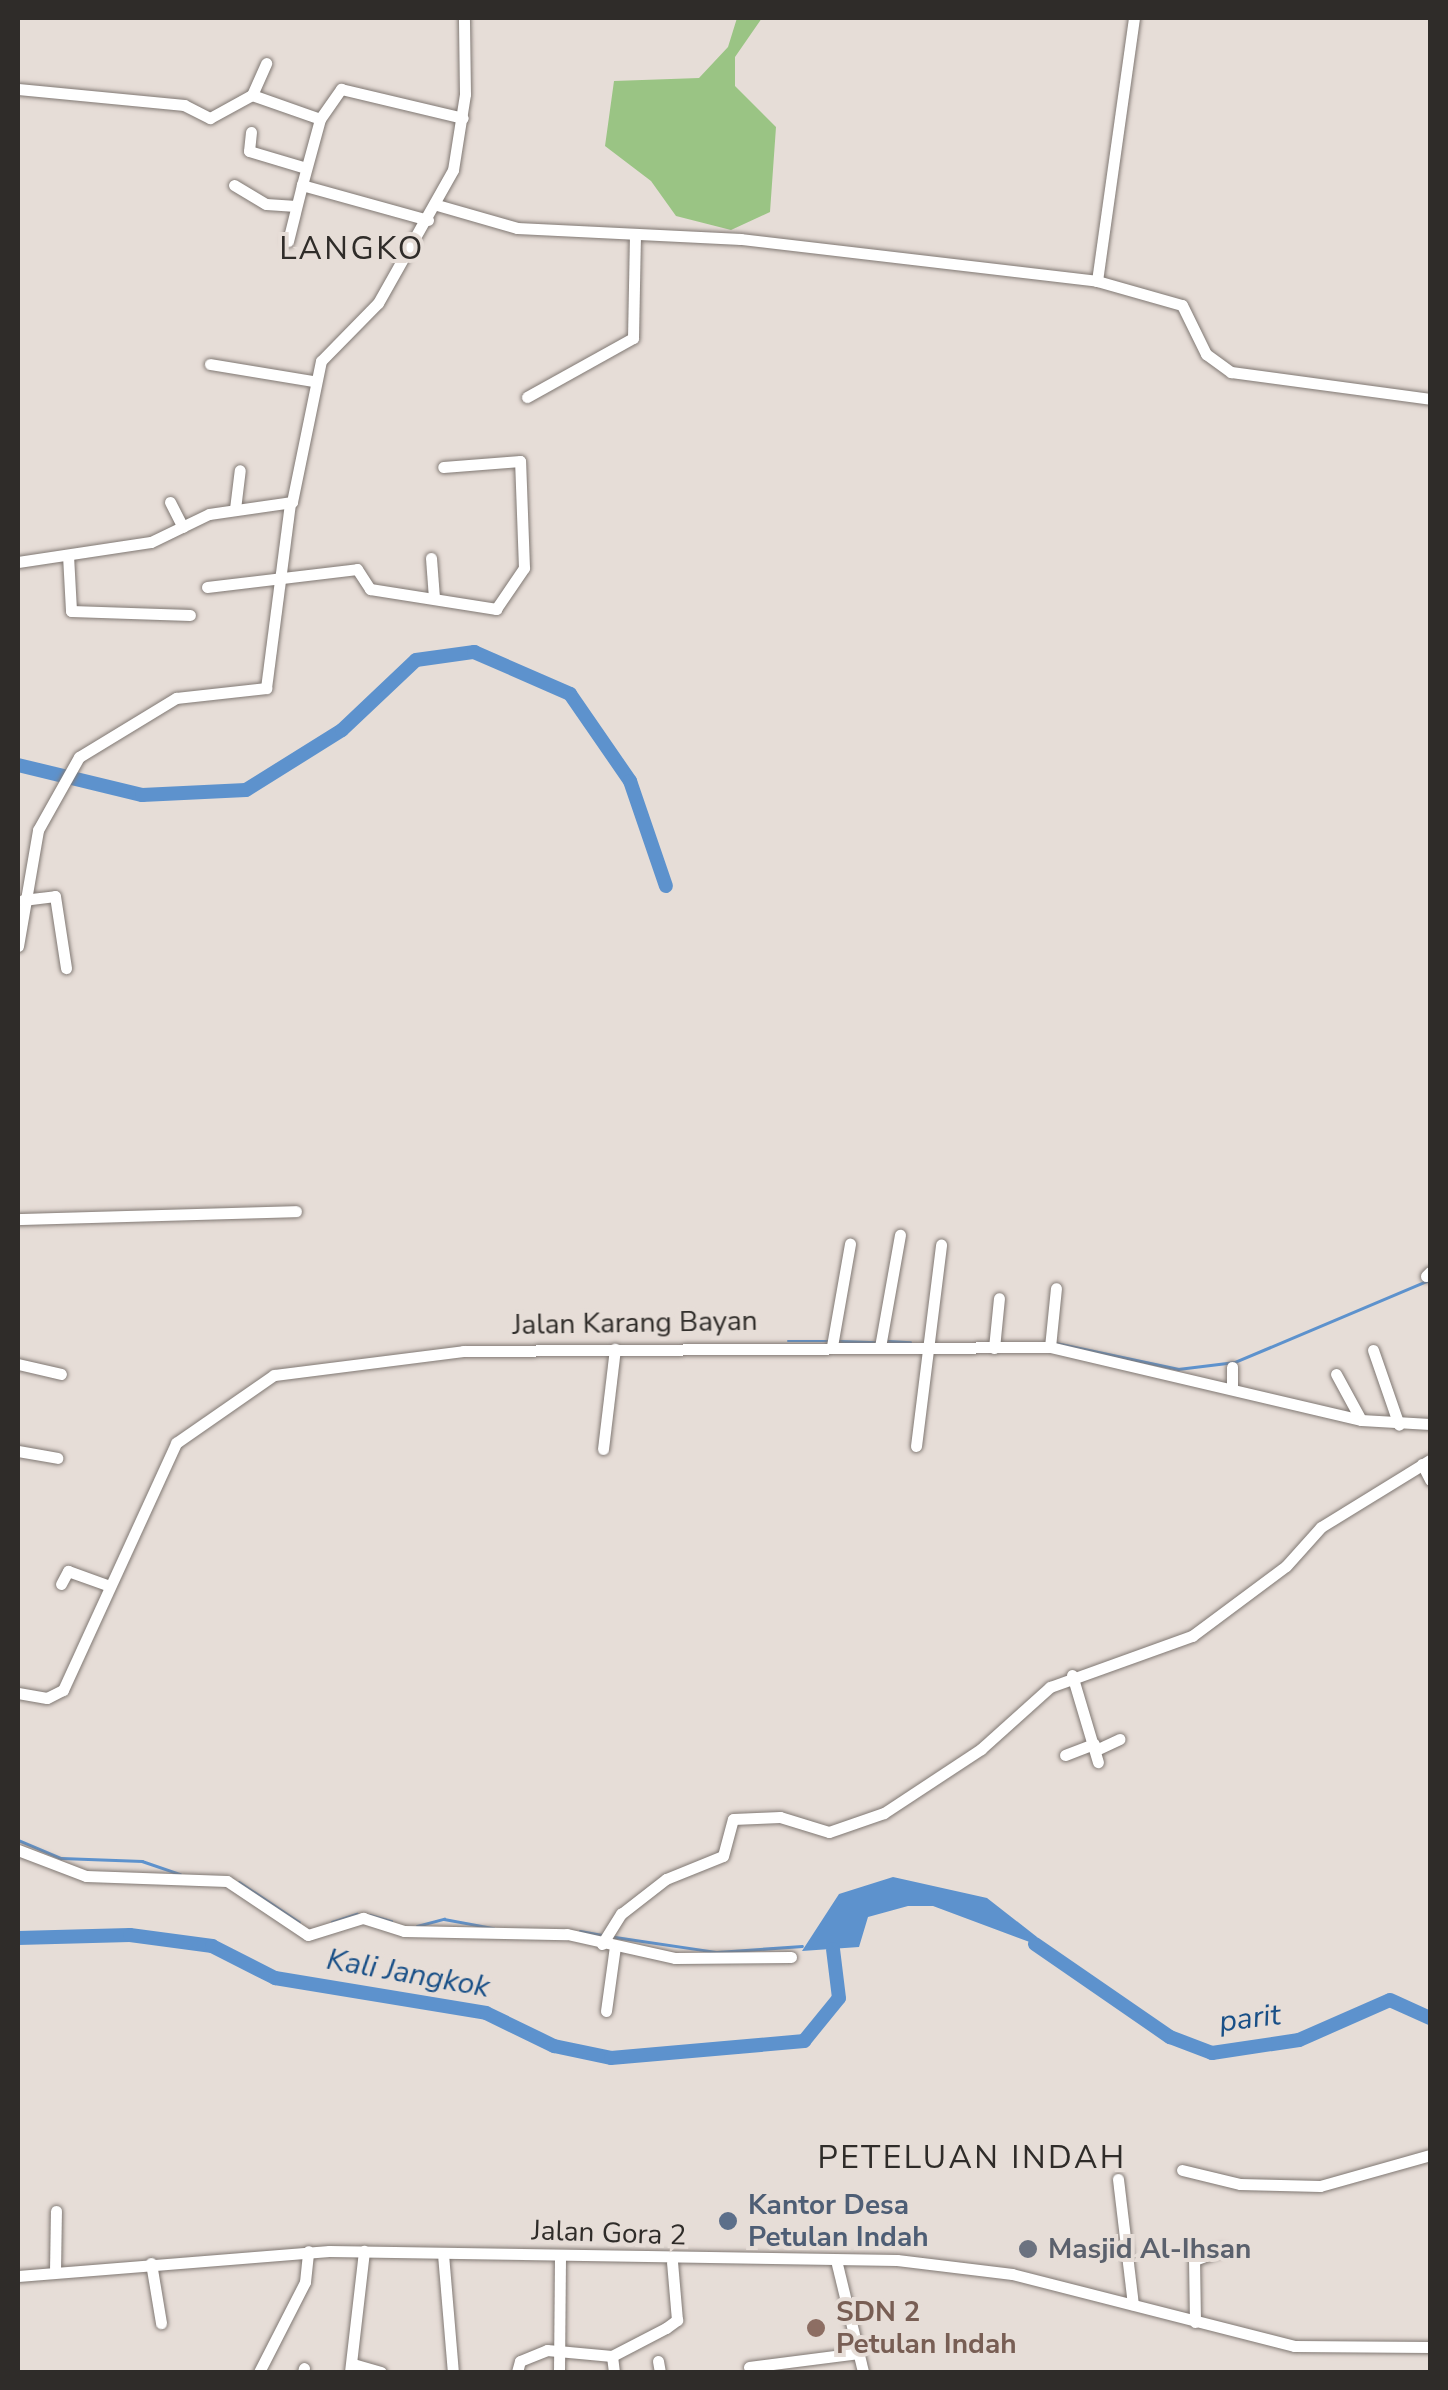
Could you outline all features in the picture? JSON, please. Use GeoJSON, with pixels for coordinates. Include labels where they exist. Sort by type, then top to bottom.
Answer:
{"type":"FeatureCollection","features":[{"type":"Feature","properties":{"kind":"street"},"geometry":{"type":"LineString","coordinates":[[18,946],[38,830],[62,784],[87,749],[157,706],[266,688],[276,580],[313,382],[337,337],[378,304],[437,206],[463,118],[464,18]]}},
{"type":"Feature","properties":{"kind":"street"},"geometry":{"type":"LineString","coordinates":[[1097,281],[1134,18]]}},
{"type":"Feature","properties":{"kind":"street"},"geometry":{"type":"LineString","coordinates":[[18,89],[184,105],[210,118],[252,95],[266,63]]}},
{"type":"Feature","properties":{"kind":"street"},"geometry":{"type":"LineString","coordinates":[[288,241],[320,119],[341,89],[463,118]]}},
{"type":"Feature","properties":{"kind":"street"},"geometry":{"type":"LineString","coordinates":[[252,95],[320,119]]}},
{"type":"Feature","properties":{"kind":"street"},"geometry":{"type":"LineString","coordinates":[[251,132],[249,151],[306,168]]}},
{"type":"Feature","properties":{"kind":"street"},"geometry":{"type":"LineString","coordinates":[[234,185],[266,204],[296,206]]}},
{"type":"Feature","properties":{"kind":"street"},"geometry":{"type":"LineString","coordinates":[[302,185],[428,220]]}},
{"type":"Feature","properties":{"kind":"street"},"geometry":{"type":"LineString","coordinates":[[437,206],[517,228],[635,235],[1097,281],[1182,305],[1206,354],[1230,372],[1430,399]]}},
{"type":"Feature","properties":{"kind":"street"},"geometry":{"type":"LineString","coordinates":[[527,398],[633,338],[635,235]]}},
{"type":"Feature","properties":{"kind":"street"},"geometry":{"type":"LineString","coordinates":[[210,364],[313,382]]}},
{"type":"Feature","properties":{"kind":"street"},"geometry":{"type":"LineString","coordinates":[[207,588],[357,569],[370,589],[496,610],[525,558],[520,461],[443,468]]}},
{"type":"Feature","properties":{"kind":"street"},"geometry":{"type":"LineString","coordinates":[[235,509],[240,470]]}},
{"type":"Feature","properties":{"kind":"street"},"geometry":{"type":"LineString","coordinates":[[170,502],[183,527]]}},
{"type":"Feature","properties":{"kind":"street"},"geometry":{"type":"LineString","coordinates":[[18,562],[151,542],[235,509],[290,504]]}},
{"type":"Feature","properties":{"kind":"street"},"geometry":{"type":"LineString","coordinates":[[68,555],[72,611],[190,615]]}},
{"type":"Feature","properties":{"kind":"street"},"geometry":{"type":"LineString","coordinates":[[432,558],[434,598]]}},
{"type":"Feature","properties":{"kind":"street"},"geometry":{"type":"LineString","coordinates":[[23,900],[55,896],[66,968]]}},
{"type":"Feature","properties":{"kind":"street"},"geometry":{"type":"LineString","coordinates":[[18,1219],[296,1212]]}},
{"type":"Feature","properties":{"kind":"street"},"geometry":{"type":"LineString","coordinates":[[880,1347],[900,1235]]}},
{"type":"Feature","properties":{"kind":"street"},"geometry":{"type":"LineString","coordinates":[[832,1346],[850,1244]]}},
{"type":"Feature","properties":{"kind":"street"},"geometry":{"type":"LineString","coordinates":[[916,1446],[941,1246]]}},
{"type":"Feature","properties":{"kind":"street"},"geometry":{"type":"LineString","coordinates":[[1050,1347],[1056,1288]]}},
{"type":"Feature","properties":{"kind":"street"},"geometry":{"type":"LineString","coordinates":[[994,1348],[999,1298]]}},
{"type":"Feature","properties":{"kind":"street","name":"Jalan Karang Bayan"},"geometry":{"type":"LineString","coordinates":[[18,1693],[47,1698],[64,1690],[107,1585],[176,1443],[259,1380],[446,1352],[1050,1347],[1361,1420],[1399,1426],[1430,1424]]}},
{"type":"Feature","properties":{"kind":"street"},"geometry":{"type":"LineString","coordinates":[[604,1449],[615,1349]]}},
{"type":"Feature","properties":{"kind":"street"},"geometry":{"type":"LineString","coordinates":[[1374,1350],[1399,1426]]}},
{"type":"Feature","properties":{"kind":"street"},"geometry":{"type":"LineString","coordinates":[[18,1364],[61,1374]]}},
{"type":"Feature","properties":{"kind":"street"},"geometry":{"type":"LineString","coordinates":[[1232,1367],[1232,1389]]}},
{"type":"Feature","properties":{"kind":"street"},"geometry":{"type":"LineString","coordinates":[[1336,1374],[1361,1420]]}},
{"type":"Feature","properties":{"kind":"street"},"geometry":{"type":"LineString","coordinates":[[18,1451],[56,1458]]}},
{"type":"Feature","properties":{"kind":"street"},"geometry":{"type":"LineString","coordinates":[[606,2012],[607,1941],[674,1875],[723,1856],[733,1818],[780,1816],[822,1832],[872,1820],[1072,1675],[1192,1636],[1286,1566],[1321,1527],[1426,1462],[1430,1480]]}},
{"type":"Feature","properties":{"kind":"street"},"geometry":{"type":"LineString","coordinates":[[61,1584],[68,1571],[107,1585]]}},
{"type":"Feature","properties":{"kind":"street"},"geometry":{"type":"LineString","coordinates":[[1072,1675],[1096,1752]]}},
{"type":"Feature","properties":{"kind":"street"},"geometry":{"type":"LineString","coordinates":[[1065,1755],[1096,1752],[1120,1739]]}},
{"type":"Feature","properties":{"kind":"street"},"geometry":{"type":"LineString","coordinates":[[18,1850],[86,1876],[227,1881],[308,1936],[358,1918],[396,1930],[566,1934],[730,1962],[792,1957]]}},
{"type":"Feature","properties":{"kind":"street"},"geometry":{"type":"LineString","coordinates":[[1182,2170],[1310,2186],[1430,2155]]}},
{"type":"Feature","properties":{"kind":"street"},"geometry":{"type":"LineString","coordinates":[[1118,2179],[1133,2304]]}},
{"type":"Feature","properties":{"kind":"street"},"geometry":{"type":"LineString","coordinates":[[55,2272],[56,2210]]}},
{"type":"Feature","properties":{"kind":"street"},"geometry":{"type":"LineString","coordinates":[[364,2250],[352,2368],[381,2372]]}},
{"type":"Feature","properties":{"kind":"street","name":"Jalan Gora 2"},"geometry":{"type":"LineString","coordinates":[[18,2276],[364,2250],[672,2262],[836,2260],[1002,2272],[1310,2348],[1430,2347]]}},
{"type":"Feature","properties":{"kind":"street"},"geometry":{"type":"LineString","coordinates":[[1195,2322],[1194,2260],[1222,2250]]}},
{"type":"Feature","properties":{"kind":"street"},"geometry":{"type":"LineString","coordinates":[[258,2372],[304,2282],[308,2252]]}},
{"type":"Feature","properties":{"kind":"street"},"geometry":{"type":"LineString","coordinates":[[443,2254],[453,2372]]}},
{"type":"Feature","properties":{"kind":"street"},"geometry":{"type":"LineString","coordinates":[[559,2372],[560,2258]]}},
{"type":"Feature","properties":{"kind":"street"},"geometry":{"type":"LineString","coordinates":[[836,2260],[862,2372]]}},
{"type":"Feature","properties":{"kind":"street"},"geometry":{"type":"LineString","coordinates":[[516,2372],[521,2360],[562,2348],[612,2356],[676,2320],[672,2262]]}},
{"type":"Feature","properties":{"kind":"street"},"geometry":{"type":"LineString","coordinates":[[151,2263],[160,2322]]}},
{"type":"Feature","properties":{"kind":"street"},"geometry":{"type":"LineString","coordinates":[[749,2367],[858,2353]]}},
{"type":"Feature","properties":{"kind":"street"},"geometry":{"type":"LineString","coordinates":[[612,2356],[614,2372]]}},
{"type":"Feature","properties":{"kind":"green space"},"geometry":{"type":"Polygon","coordinates":[[[737,18],[762,18],[735,57],[735,86],[776,127],[770,212],[731,230],[676,216],[651,181],[605,146],[614,81],[699,78],[728,47],[737,18]]]}},
{"type":"Feature","properties":{"kind":"water"},"geometry":{"type":"Polygon","coordinates":[[[893,1877],[987,1898],[1037,1937],[1035,1944],[933,1906],[908,1906],[868,1917],[859,1947],[802,1951],[839,1894],[893,1877]]]}},
{"type":"Feature","properties":{"kind":"waterway"},"geometry":{"type":"LineString","coordinates":[[18,765],[142,795],[246,790],[342,730],[416,660],[474,652],[570,694],[630,781],[666,886]]}},
{"type":"Feature","properties":{"kind":"waterway"},"geometry":{"type":"LineString","coordinates":[[1056,1343],[1178,1369],[1235,1362],[1429,1280]]}},
{"type":"Feature","properties":{"kind":"waterway"},"geometry":{"type":"LineString","coordinates":[[788,1341],[830,1341]]}},
{"type":"Feature","properties":{"kind":"waterway"},"geometry":{"type":"LineString","coordinates":[[839,1341],[876,1342]]}},
{"type":"Feature","properties":{"kind":"waterway"},"geometry":{"type":"LineString","coordinates":[[888,1341],[910,1342]]}},
{"type":"Feature","properties":{"kind":"waterway"},"geometry":{"type":"LineString","coordinates":[[18,1840],[61,1858],[142,1861],[180,1874]]}},
{"type":"Feature","properties":{"kind":"waterway"},"geometry":{"type":"LineString","coordinates":[[239,1882],[299,1922]]}},
{"type":"Feature","properties":{"kind":"waterway"},"geometry":{"type":"LineString","coordinates":[[332,1922],[357,1914]]}},
{"type":"Feature","properties":{"kind":"waterway"},"geometry":{"type":"LineString","coordinates":[[370,1915],[391,1921]]}},
{"type":"Feature","properties":{"kind":"waterway"},"geometry":{"type":"LineString","coordinates":[[417,1926],[444,1919],[493,1928]]}},
{"type":"Feature","properties":{"kind":"waterway"},"geometry":{"type":"LineString","coordinates":[[580,1931],[602,1935]]}},
{"type":"Feature","properties":{"kind":"waterway","name":"Kali Jangkok"},"geometry":{"type":"LineString","coordinates":[[18,1938],[130,1935],[212,1946],[275,1978],[486,2013],[554,2046],[611,2058],[804,2041],[839,1998],[833,1949]]}},
{"type":"Feature","properties":{"kind":"waterway"},"geometry":{"type":"LineString","coordinates":[[615,1937],[717,1952],[802,1946]]}},
{"type":"Feature","properties":{"kind":"waterway","name":"parit"},"geometry":{"type":"LineString","coordinates":[[1035,1944],[1170,2037],[1212,2053],[1299,2040],[1390,2000],[1430,2018]]}},
{"type":"Feature","properties":{"kind":"place","name":"Kantor Desa Petulan Indah"},"geometry":{"type":"Point","coordinates":[728,2221]}},
{"type":"Feature","properties":{"kind":"place","name":"Masjid Al-Ihsan"},"geometry":{"type":"Point","coordinates":[1028,2249]}},
{"type":"Feature","properties":{"kind":"place","name":"SDN 2 Petulan Indah"},"geometry":{"type":"Point","coordinates":[816,2328]}},
{"type":"Feature","properties":{"kind":"district","name":"LANGKO"},"geometry":{"type":"Point","coordinates":[352,249]}},
{"type":"Feature","properties":{"kind":"district","name":"PETELUAN INDAH"},"geometry":{"type":"Point","coordinates":[972,2158]}}]}
